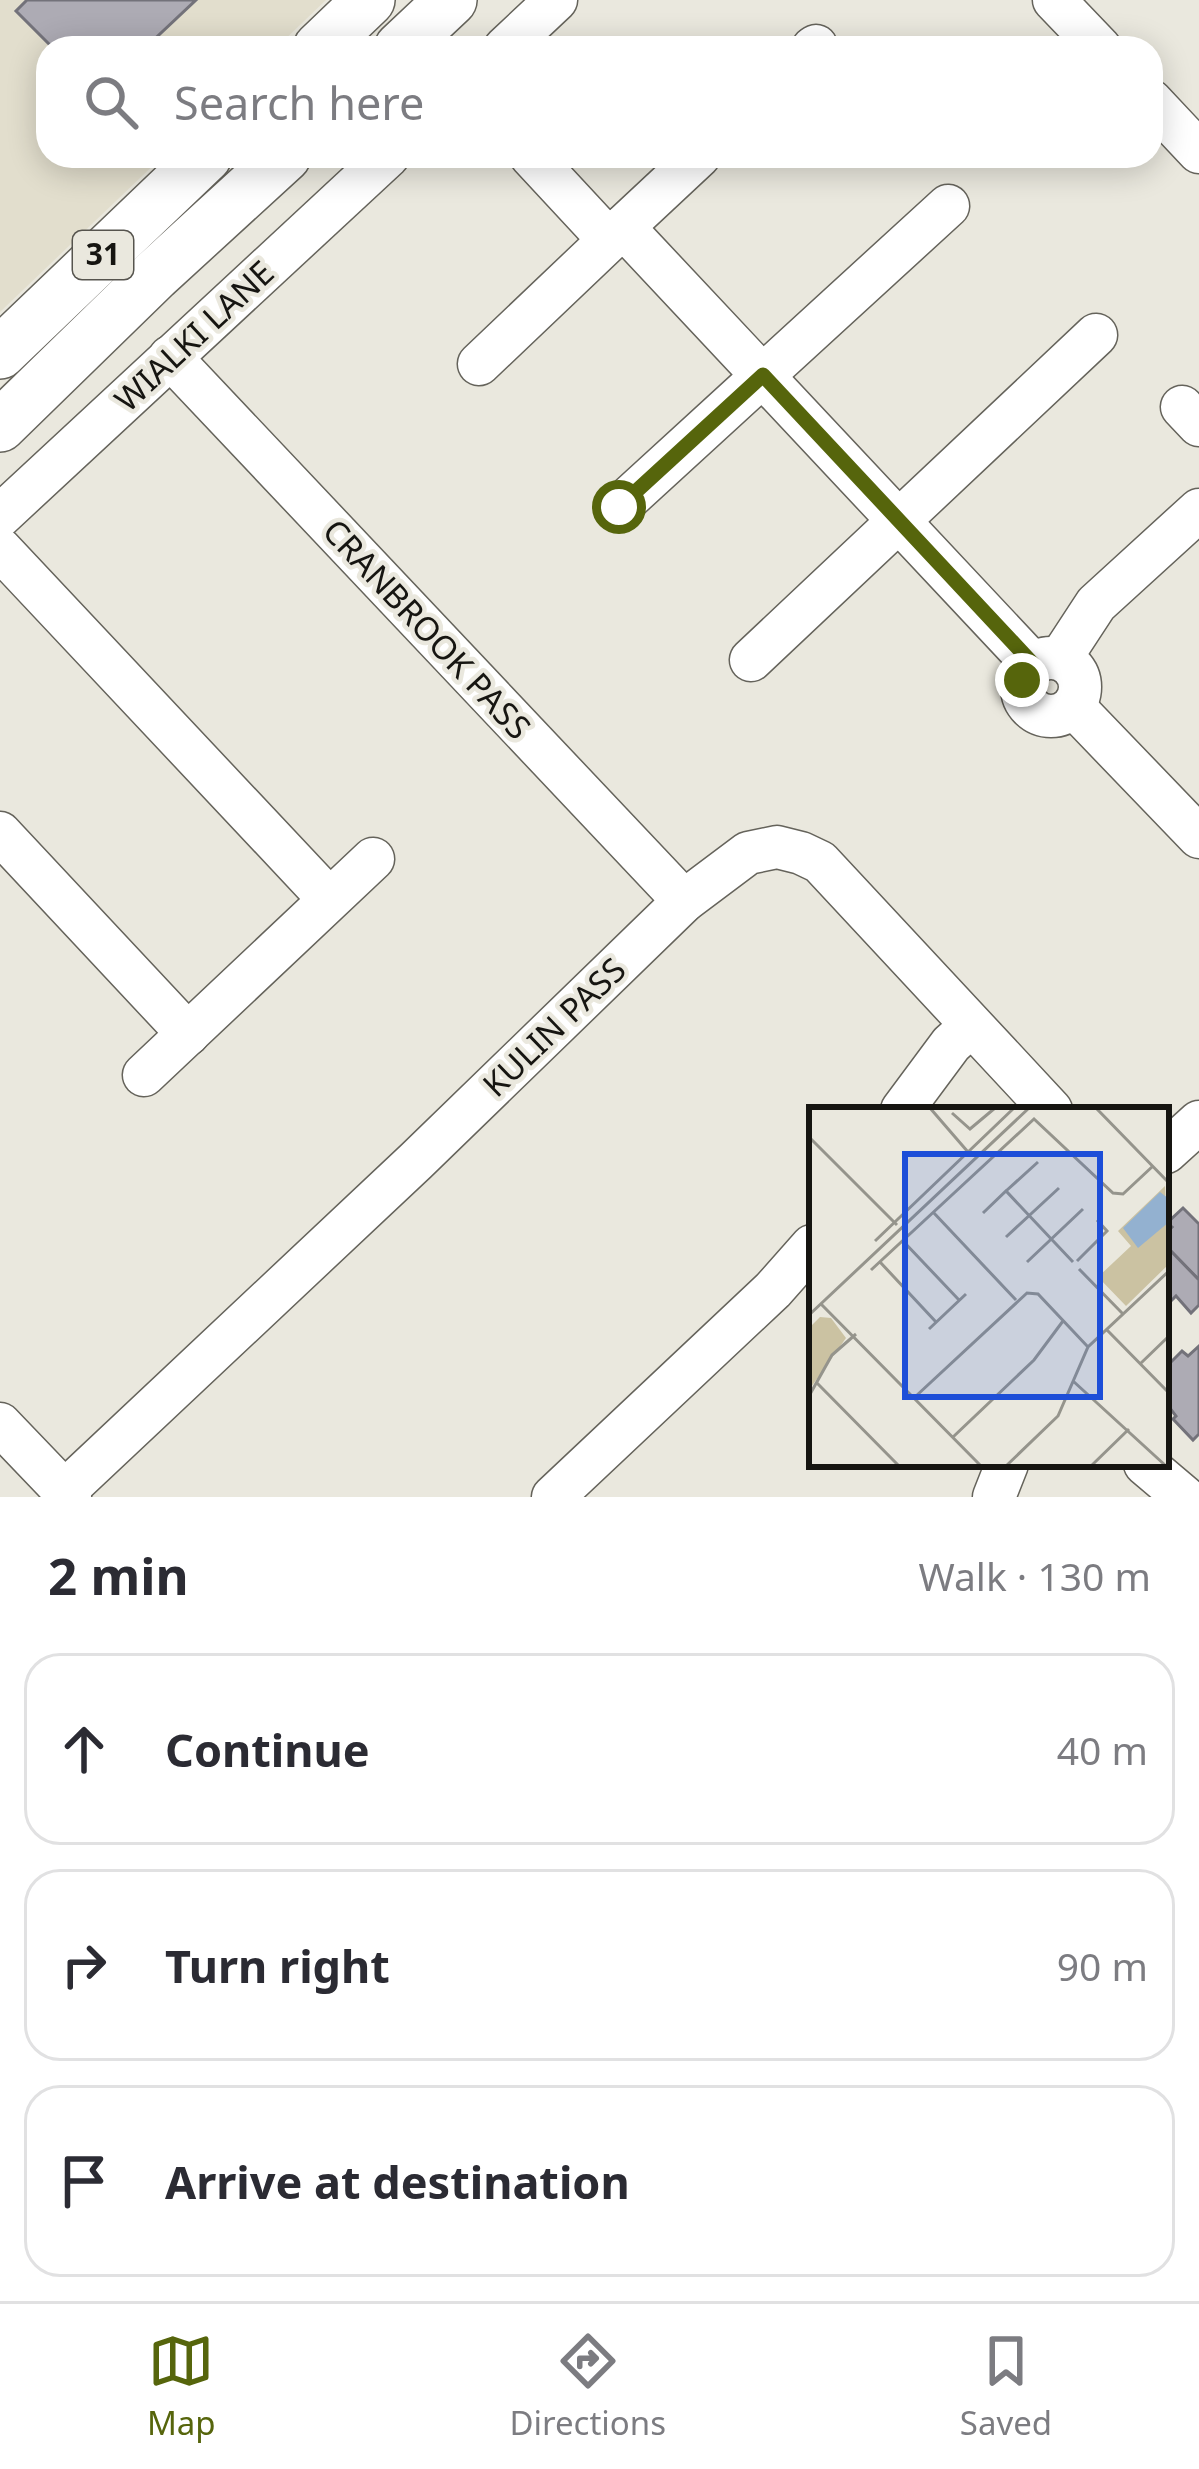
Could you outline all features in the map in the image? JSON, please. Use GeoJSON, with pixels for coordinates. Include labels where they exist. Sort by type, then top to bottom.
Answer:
{"type":"FeatureCollection","features":[{"type":"Feature","properties":{"kind":"main road"},"geometry":{"type":"LineString","coordinates":[[332,36],[369,0]]}},
{"type":"Feature","properties":{"kind":"main road","name":"31"},"geometry":{"type":"LineString","coordinates":[[0,353],[193,168]]}},
{"type":"Feature","properties":{"kind":"main road","name":"31"},"geometry":{"type":"LineString","coordinates":[[0,426],[272,168]]}},
{"type":"Feature","properties":{"kind":"street"},"geometry":{"type":"LineString","coordinates":[[518,36],[556,0]]}},
{"type":"Feature","properties":{"kind":"street"},"geometry":{"type":"LineString","coordinates":[[1054,0],[1088,36]]}},
{"type":"Feature","properties":{"kind":"street"},"geometry":{"type":"LineString","coordinates":[[1163,114],[1199,152]]}},
{"type":"Feature","properties":{"kind":"street","name":"WIALKI LANE"},"geometry":{"type":"LineString","coordinates":[[0,516],[375,168]]}},
{"type":"Feature","properties":{"kind":"street"},"geometry":{"type":"LineString","coordinates":[[544,168],[763,375],[898,522],[1046,661],[1074,669],[1080,683],[1074,707],[1199,837]]}},
{"type":"Feature","properties":{"kind":"street"},"geometry":{"type":"LineString","coordinates":[[479,364],[686,168]]}},
{"type":"Feature","properties":{"kind":"street"},"geometry":{"type":"LineString","coordinates":[[619,507],[948,206]]}},
{"type":"Feature","properties":{"kind":"street"},"geometry":{"type":"LineString","coordinates":[[751,660],[1096,335]]}},
{"type":"Feature","properties":{"kind":"street","name":"CRANBROOK PASS"},"geometry":{"type":"LineString","coordinates":[[170,357],[684,901]]}},
{"type":"Feature","properties":{"kind":"street"},"geometry":{"type":"LineString","coordinates":[[1046,661],[1096,604],[1199,510]]}},
{"type":"Feature","properties":{"kind":"street"},"geometry":{"type":"LineString","coordinates":[[0,550],[329,899]]}},
{"type":"Feature","properties":{"kind":"street"},"geometry":{"type":"LineString","coordinates":[[0,833],[188,1034]]}},
{"type":"Feature","properties":{"kind":"street","name":"KULIN PASS"},"geometry":{"type":"LineString","coordinates":[[68,1494],[684,901],[748,853],[777,848],[820,862],[1048,1107]]}},
{"type":"Feature","properties":{"kind":"street"},"geometry":{"type":"LineString","coordinates":[[144,1076],[373,859]]}},
{"type":"Feature","properties":{"kind":"street"},"geometry":{"type":"LineString","coordinates":[[904,1107],[970,1026]]}},
{"type":"Feature","properties":{"kind":"street"},"geometry":{"type":"LineString","coordinates":[[1169,1149],[1199,1122]]}},
{"type":"Feature","properties":{"kind":"street"},"geometry":{"type":"LineString","coordinates":[[553,1497],[773,1290],[809,1249]]}},
{"type":"Feature","properties":{"kind":"street"},"geometry":{"type":"LineString","coordinates":[[0,1424],[68,1494]]}},
{"type":"Feature","properties":{"kind":"street"},"geometry":{"type":"LineString","coordinates":[[994,1497],[1005,1467]]}},
{"type":"Feature","properties":{"kind":"street"},"geometry":{"type":"LineString","coordinates":[[1149,1467],[1184,1497]]}},
{"type":"Feature","properties":{"kind":"shaded area"},"geometry":{"type":"Polygon","coordinates":[[[0,0],[326,0],[288,36],[36,36],[36,168],[150,168],[0,312],[0,0]]]}},
{"type":"Feature","properties":{"kind":"building"},"geometry":{"type":"Polygon","coordinates":[[[27,0],[196,0],[158,36],[41,36],[16,11],[27,0]]]}},
{"type":"Feature","properties":{"kind":"building"},"geometry":{"type":"Polygon","coordinates":[[[1183,1208],[1199,1224],[1199,1280],[1169,1249],[1169,1221],[1183,1208]]]}},
{"type":"Feature","properties":{"kind":"building"},"geometry":{"type":"Polygon","coordinates":[[[1169,1249],[1199,1280],[1199,1305],[1191,1313],[1176,1296],[1169,1303],[1169,1249]]]}},
{"type":"Feature","properties":{"kind":"building"},"geometry":{"type":"Polygon","coordinates":[[[1199,1346],[1199,1434],[1193,1440],[1173,1419],[1176,1416],[1169,1407],[1169,1364],[1182,1351],[1188,1356],[1199,1346]]]}},
{"type":"Feature","properties":{"kind":"route"},"geometry":{"type":"LineString","coordinates":[[619,507],[763,375],[1033,664],[1022,680]]}}]}
